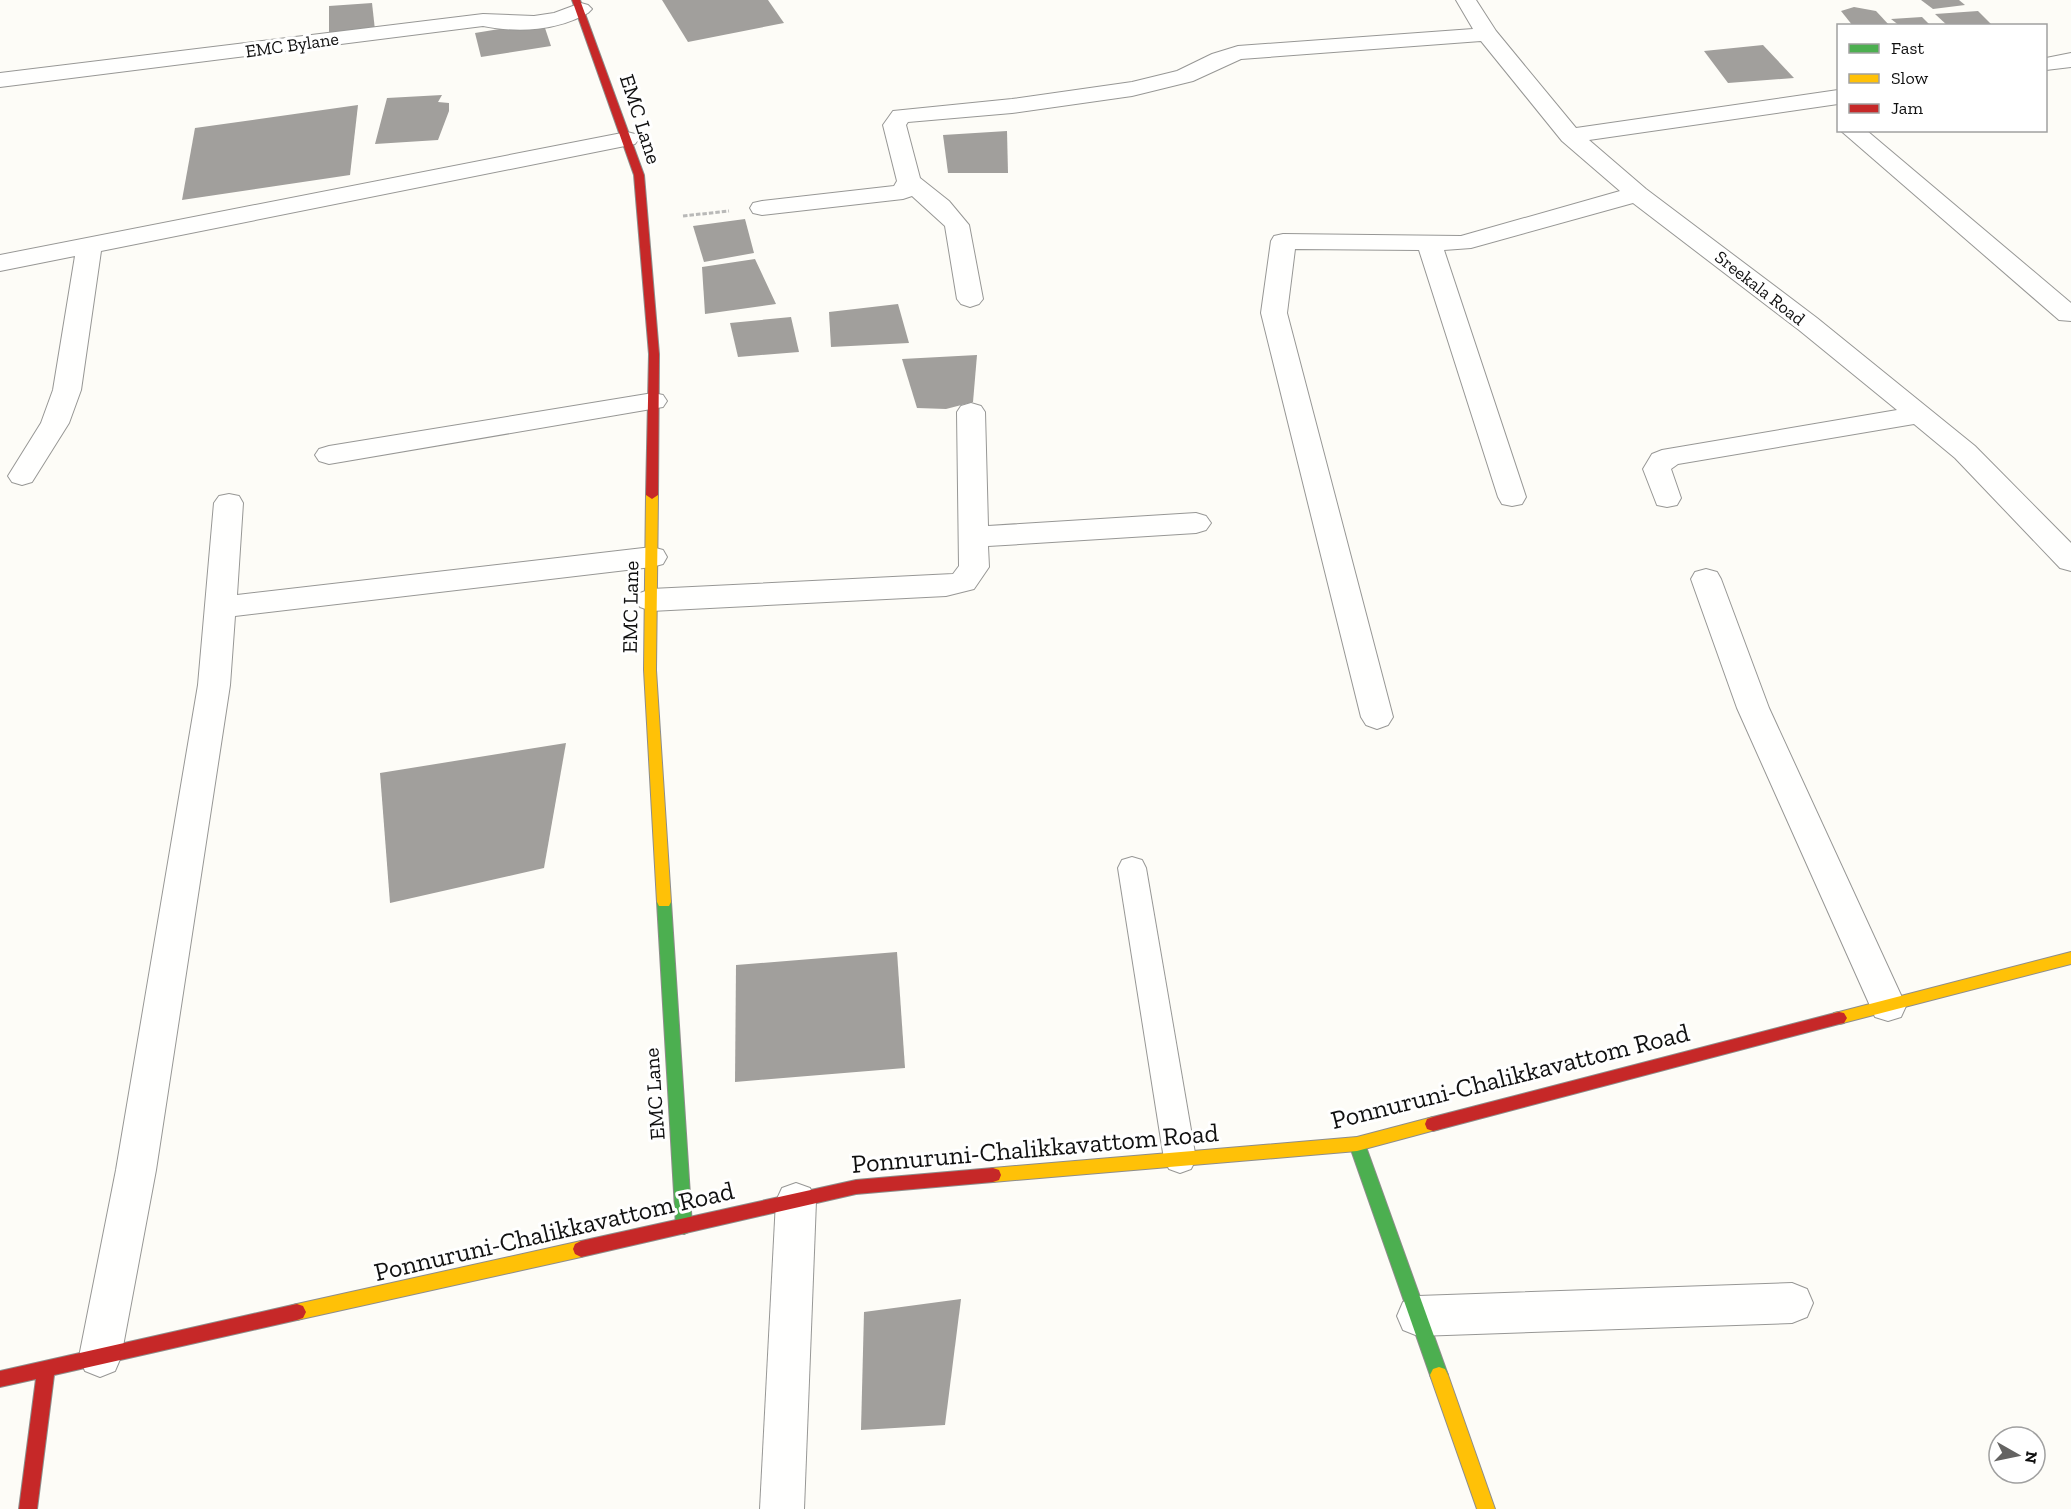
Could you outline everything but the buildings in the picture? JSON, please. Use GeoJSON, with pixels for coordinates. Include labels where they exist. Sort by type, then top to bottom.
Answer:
{"type":"FeatureCollection","features":[{"type":"Feature","properties":{"kind":"street","name":"Sreekala Road"},"geometry":{"type":"LineString","coordinates":[[1466,0],[1487,34],[1570,136],[1637,194],[1808,324],[1965,452],[2071,561]]}},
{"type":"Feature","properties":{"kind":"street","name":"EMC Bylane"},"geometry":{"type":"LineString","coordinates":[[0,80],[483,20],[500,24],[567,18],[579,4]]}},
{"type":"Feature","properties":{"kind":"street","name":"EMC Lane"},"geometry":{"type":"LineString","coordinates":[[579,4],[639,175],[644,220],[654,354],[651,682],[684,1226]]}},
{"type":"Feature","properties":{"kind":"street"},"geometry":{"type":"LineString","coordinates":[[970,299],[957,225],[940,206],[909,181],[894,125],[901,116],[1012,106],[1132,89],[1185,76],[1238,53],[1487,34]]}},
{"type":"Feature","properties":{"kind":"street"},"geometry":{"type":"LineString","coordinates":[[2047,64],[2071,60]]}},
{"type":"Feature","properties":{"kind":"street"},"geometry":{"type":"LineString","coordinates":[[1570,136],[1837,97]]}},
{"type":"Feature","properties":{"kind":"street"},"geometry":{"type":"LineString","coordinates":[[1815,100],[1837,118]]}},
{"type":"Feature","properties":{"kind":"street"},"geometry":{"type":"LineString","coordinates":[[1853,132],[2068,314]]}},
{"type":"Feature","properties":{"kind":"street"},"geometry":{"type":"LineString","coordinates":[[0,263],[627,139]]}},
{"type":"Feature","properties":{"kind":"street"},"geometry":{"type":"LineString","coordinates":[[762,208],[903,192],[909,181]]}},
{"type":"Feature","properties":{"kind":"street"},"geometry":{"type":"LineString","coordinates":[[1377,717],[1274,313],[1283,241],[1462,243],[1637,194]]}},
{"type":"Feature","properties":{"kind":"street"},"geometry":{"type":"LineString","coordinates":[[1429,243],[1512,497]]}},
{"type":"Feature","properties":{"kind":"street"},"geometry":{"type":"LineString","coordinates":[[22,476],[55,423],[67,390],[89,245]]}},
{"type":"Feature","properties":{"kind":"street"},"geometry":{"type":"LineString","coordinates":[[329,456],[654,401]]}},
{"type":"Feature","properties":{"kind":"street"},"geometry":{"type":"LineString","coordinates":[[651,600],[946,586],[963,582],[974,567],[971,412]]}},
{"type":"Feature","properties":{"kind":"street"},"geometry":{"type":"LineString","coordinates":[[1667,498],[1657,469],[1662,460],[1672,456],[1919,415]]}},
{"type":"Feature","properties":{"kind":"street"},"geometry":{"type":"LineString","coordinates":[[99,1357],[136,1170],[214,685],[229,503]]}},
{"type":"Feature","properties":{"kind":"street"},"geometry":{"type":"LineString","coordinates":[[973,537],[1196,523]]}},
{"type":"Feature","properties":{"kind":"street"},"geometry":{"type":"LineString","coordinates":[[221,607],[652,557]]}},
{"type":"Feature","properties":{"kind":"street"},"geometry":{"type":"LineString","coordinates":[[1706,579],[1753,708],[1888,1006]]}},
{"type":"Feature","properties":{"kind":"street","name":"Ponnuruni-Chalikkavattom Road"},"geometry":{"type":"LineString","coordinates":[[0,1379],[856,1187],[1357,1144],[2071,958]]}},
{"type":"Feature","properties":{"kind":"street"},"geometry":{"type":"LineString","coordinates":[[1357,1144],[1486,1509]]}},
{"type":"Feature","properties":{"kind":"street"},"geometry":{"type":"LineString","coordinates":[[782,1509],[796,1201]]}},
{"type":"Feature","properties":{"kind":"street"},"geometry":{"type":"LineString","coordinates":[[1418,1316],[1792,1303]]}},
{"type":"Feature","properties":{"kind":"street"},"geometry":{"type":"LineString","coordinates":[[28,1509],[46,1369]]}},
{"type":"Feature","properties":{"kind":"lane"},"geometry":{"type":"LineString","coordinates":[[1132,868],[1180,1159]]}},
{"type":"Feature","properties":{"kind":"path"},"geometry":{"type":"LineString","coordinates":[[644,220],[762,208]]}},
{"type":"Feature","properties":{"kind":"traffic: fast"},"geometry":{"type":"LineString","coordinates":[[664,902],[684,1226]]}},
{"type":"Feature","properties":{"kind":"traffic: fast"},"geometry":{"type":"LineString","coordinates":[[1357,1144],[1439,1375]]}},
{"type":"Feature","properties":{"kind":"traffic: slow"},"geometry":{"type":"LineString","coordinates":[[652,495],[650,670],[664,902]]}},
{"type":"Feature","properties":{"kind":"traffic: slow"},"geometry":{"type":"LineString","coordinates":[[1839,1018],[2071,958]]}},
{"type":"Feature","properties":{"kind":"traffic: slow"},"geometry":{"type":"LineString","coordinates":[[993,1175],[1357,1144],[1433,1124]]}},
{"type":"Feature","properties":{"kind":"traffic: slow"},"geometry":{"type":"LineString","coordinates":[[297,1312],[581,1249]]}},
{"type":"Feature","properties":{"kind":"traffic: slow"},"geometry":{"type":"LineString","coordinates":[[1439,1375],[1486,1509]]}},
{"type":"Feature","properties":{"kind":"traffic: jam"},"geometry":{"type":"LineString","coordinates":[[576,0],[639,175],[654,354],[652,495]]}},
{"type":"Feature","properties":{"kind":"traffic: jam"},"geometry":{"type":"LineString","coordinates":[[1433,1124],[1839,1018]]}},
{"type":"Feature","properties":{"kind":"traffic: jam"},"geometry":{"type":"LineString","coordinates":[[581,1249],[856,1187],[993,1175]]}},
{"type":"Feature","properties":{"kind":"traffic: jam"},"geometry":{"type":"LineString","coordinates":[[0,1379],[297,1312]]}},
{"type":"Feature","properties":{"kind":"traffic: jam"},"geometry":{"type":"LineString","coordinates":[[28,1509],[46,1369]]}}]}
